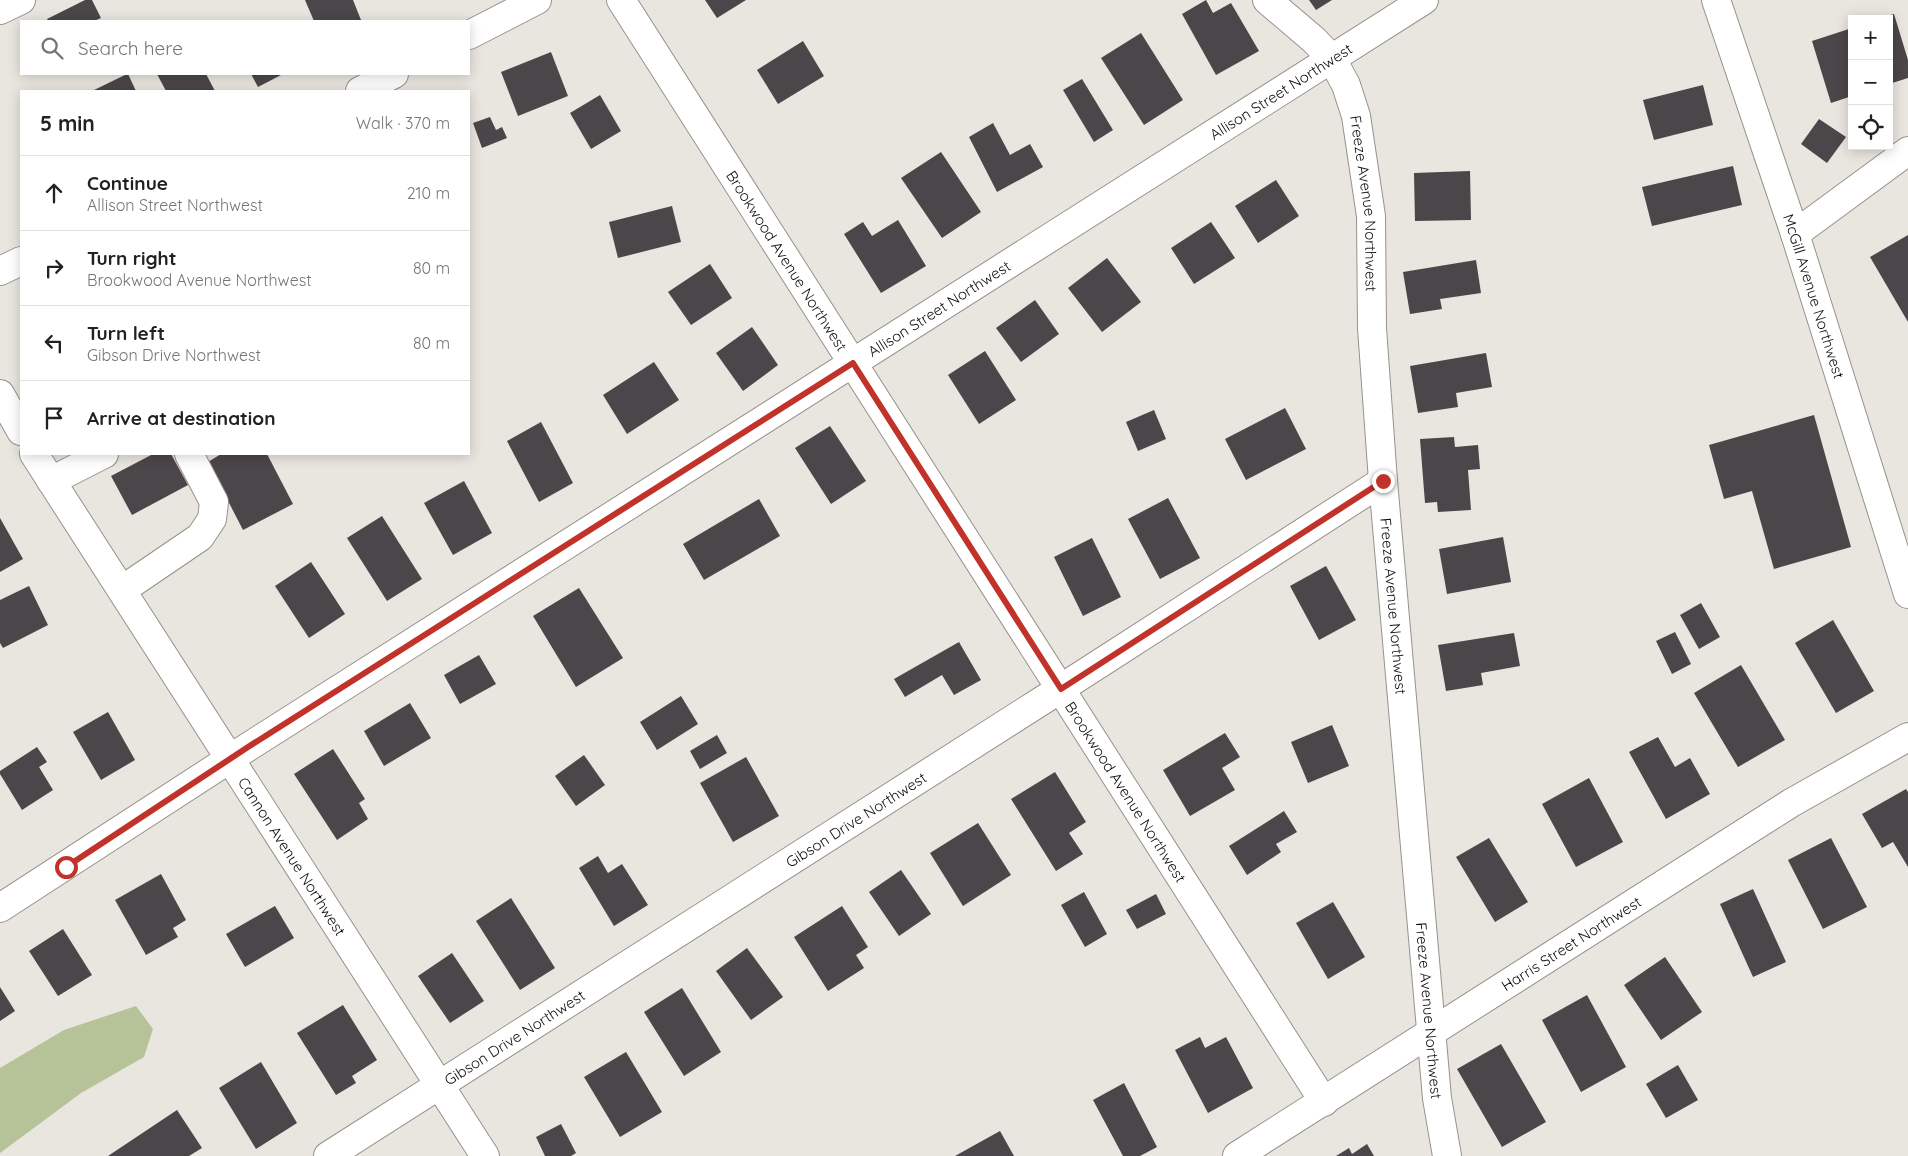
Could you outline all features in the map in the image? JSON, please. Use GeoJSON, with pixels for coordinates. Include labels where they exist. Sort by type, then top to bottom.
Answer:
{"type":"FeatureCollection","features":[{"type":"Feature","properties":{"kind":"street"},"geometry":{"type":"LineString","coordinates":[[0,10],[21,0]]}},
{"type":"Feature","properties":{"kind":"street"},"geometry":{"type":"LineString","coordinates":[[470,34],[538,0]]}},
{"type":"Feature","properties":{"kind":"street","name":"Brookwood Avenue Northwest"},"geometry":{"type":"LineString","coordinates":[[621,0],[1324,1102]]}},
{"type":"Feature","properties":{"kind":"street","name":"Freeze Avenue Northwest"},"geometry":{"type":"LineString","coordinates":[[1267,0],[1314,40],[1332,59],[1346,85],[1356,116],[1371,216],[1372,328],[1383,481],[1437,1098],[1447,1156]]}},
{"type":"Feature","properties":{"kind":"street","name":"Allison Street Northwest"},"geometry":{"type":"LineString","coordinates":[[0,908],[230,758],[1424,0]]}},
{"type":"Feature","properties":{"kind":"street","name":"McGill Avenue Northwest"},"geometry":{"type":"LineString","coordinates":[[1716,0],[1795,234],[1908,594]]}},
{"type":"Feature","properties":{"kind":"street"},"geometry":{"type":"LineString","coordinates":[[362,90],[392,75]]}},
{"type":"Feature","properties":{"kind":"street"},"geometry":{"type":"LineString","coordinates":[[1795,234],[1908,151]]}},
{"type":"Feature","properties":{"kind":"street"},"geometry":{"type":"LineString","coordinates":[[0,271],[20,261]]}},
{"type":"Feature","properties":{"kind":"street"},"geometry":{"type":"LineString","coordinates":[[0,394],[20,429]]}},
{"type":"Feature","properties":{"kind":"street","name":"Cannon Avenue Northwest"},"geometry":{"type":"LineString","coordinates":[[35,455],[485,1156]]}},
{"type":"Feature","properties":{"kind":"street"},"geometry":{"type":"LineString","coordinates":[[51,481],[102,455]]}},
{"type":"Feature","properties":{"kind":"street"},"geometry":{"type":"LineString","coordinates":[[122,590],[200,537],[212,519],[214,502],[190,455]]}},
{"type":"Feature","properties":{"kind":"street","name":"Gibson Drive Northwest"},"geometry":{"type":"LineString","coordinates":[[328,1156],[1061,689],[1383,481]]}},
{"type":"Feature","properties":{"kind":"street","name":"Harris Street Northwest"},"geometry":{"type":"LineString","coordinates":[[1237,1156],[1791,802],[1908,737]]}},
{"type":"Feature","properties":{"kind":"green space"},"geometry":{"type":"Polygon","coordinates":[[[136,1006],[153,1029],[144,1057],[81,1093],[0,1153],[0,1068],[64,1030],[136,1006]]]}},
{"type":"Feature","properties":{"kind":"building"},"geometry":{"type":"Polygon","coordinates":[[[85,0],[92,0],[101,18],[96,20],[47,19],[85,0]]]}},
{"type":"Feature","properties":{"kind":"building"},"geometry":{"type":"Polygon","coordinates":[[[305,0],[353,0],[361,20],[314,20],[305,0]]]}},
{"type":"Feature","properties":{"kind":"building"},"geometry":{"type":"Polygon","coordinates":[[[705,0],[746,0],[717,18],[705,0]]]}},
{"type":"Feature","properties":{"kind":"building"},"geometry":{"type":"Polygon","coordinates":[[[1206,0],[1213,13],[1231,3],[1259,51],[1216,75],[1182,14],[1206,0]]]}},
{"type":"Feature","properties":{"kind":"building"},"geometry":{"type":"Polygon","coordinates":[[[1309,0],[1332,0],[1316,10],[1309,0]]]}},
{"type":"Feature","properties":{"kind":"building"},"geometry":{"type":"Polygon","coordinates":[[[1894,14],[1908,60],[1908,78],[1893,83],[1893,15],[1891,15],[1894,14]]]}},
{"type":"Feature","properties":{"kind":"building"},"geometry":{"type":"Polygon","coordinates":[[[1848,29],[1848,97],[1831,103],[1812,41],[1848,29]]]}},
{"type":"Feature","properties":{"kind":"building"},"geometry":{"type":"Polygon","coordinates":[[[1141,33],[1183,100],[1144,125],[1101,58],[1141,33]]]}},
{"type":"Feature","properties":{"kind":"building"},"geometry":{"type":"Polygon","coordinates":[[[803,41],[824,76],[778,104],[757,70],[803,41]]]}},
{"type":"Feature","properties":{"kind":"building"},"geometry":{"type":"Polygon","coordinates":[[[551,52],[568,96],[518,116],[501,72],[551,52]]]}},
{"type":"Feature","properties":{"kind":"building"},"geometry":{"type":"Polygon","coordinates":[[[128,75],[136,90],[94,90],[128,75]]]}},
{"type":"Feature","properties":{"kind":"building"},"geometry":{"type":"Polygon","coordinates":[[[158,75],[207,75],[214,90],[165,90],[158,75]]]}},
{"type":"Feature","properties":{"kind":"building"},"geometry":{"type":"Polygon","coordinates":[[[252,75],[281,75],[258,87],[252,75]]]}},
{"type":"Feature","properties":{"kind":"building"},"geometry":{"type":"Polygon","coordinates":[[[1082,79],[1113,130],[1094,142],[1063,90],[1082,79]]]}},
{"type":"Feature","properties":{"kind":"building"},"geometry":{"type":"Polygon","coordinates":[[[1703,85],[1713,125],[1654,140],[1643,100],[1703,85]]]}},
{"type":"Feature","properties":{"kind":"building"},"geometry":{"type":"Polygon","coordinates":[[[600,95],[621,131],[591,149],[570,113],[600,95]]]}},
{"type":"Feature","properties":{"kind":"building"},"geometry":{"type":"Polygon","coordinates":[[[490,117],[496,130],[502,127],[507,138],[482,148],[473,123],[490,117]]]}},
{"type":"Feature","properties":{"kind":"building"},"geometry":{"type":"Polygon","coordinates":[[[1819,119],[1846,137],[1827,163],[1801,144],[1819,119]]]}},
{"type":"Feature","properties":{"kind":"building"},"geometry":{"type":"Polygon","coordinates":[[[993,123],[1010,155],[1030,144],[1043,167],[997,192],[969,137],[993,123]]]}},
{"type":"Feature","properties":{"kind":"building"},"geometry":{"type":"Polygon","coordinates":[[[941,152],[981,212],[942,238],[901,178],[941,152]]]}},
{"type":"Feature","properties":{"kind":"building"},"geometry":{"type":"Polygon","coordinates":[[[1733,166],[1742,205],[1652,226],[1642,187],[1733,166]]]}},
{"type":"Feature","properties":{"kind":"building"},"geometry":{"type":"Polygon","coordinates":[[[1470,171],[1471,220],[1415,221],[1414,173],[1470,171]]]}},
{"type":"Feature","properties":{"kind":"building"},"geometry":{"type":"Polygon","coordinates":[[[1276,180],[1299,216],[1258,243],[1235,206],[1276,180]]]}},
{"type":"Feature","properties":{"kind":"building"},"geometry":{"type":"Polygon","coordinates":[[[672,206],[681,242],[618,258],[609,222],[672,206]]]}},
{"type":"Feature","properties":{"kind":"building"},"geometry":{"type":"Polygon","coordinates":[[[898,220],[926,266],[881,293],[844,234],[863,222],[872,236],[898,220]]]}},
{"type":"Feature","properties":{"kind":"building"},"geometry":{"type":"Polygon","coordinates":[[[1211,222],[1235,258],[1194,284],[1171,248],[1211,222]]]}},
{"type":"Feature","properties":{"kind":"building"},"geometry":{"type":"Polygon","coordinates":[[[1908,235],[1908,322],[1870,257],[1908,235]]]}},
{"type":"Feature","properties":{"kind":"building"},"geometry":{"type":"Polygon","coordinates":[[[1107,258],[1141,302],[1102,332],[1068,288],[1107,258]]]}},
{"type":"Feature","properties":{"kind":"building"},"geometry":{"type":"Polygon","coordinates":[[[1476,260],[1481,293],[1440,299],[1442,309],[1410,314],[1403,272],[1476,260]]]}},
{"type":"Feature","properties":{"kind":"building"},"geometry":{"type":"Polygon","coordinates":[[[710,264],[732,298],[691,325],[668,292],[710,264]]]}},
{"type":"Feature","properties":{"kind":"building"},"geometry":{"type":"Polygon","coordinates":[[[1035,300],[1059,334],[1021,362],[996,328],[1035,300]]]}},
{"type":"Feature","properties":{"kind":"building"},"geometry":{"type":"Polygon","coordinates":[[[752,327],[778,365],[743,391],[716,353],[752,327]]]}},
{"type":"Feature","properties":{"kind":"building"},"geometry":{"type":"Polygon","coordinates":[[[985,351],[1016,400],[979,424],[948,375],[985,351]]]}},
{"type":"Feature","properties":{"kind":"building"},"geometry":{"type":"Polygon","coordinates":[[[1486,353],[1492,387],[1456,393],[1458,407],[1418,413],[1410,366],[1486,353]]]}},
{"type":"Feature","properties":{"kind":"building"},"geometry":{"type":"Polygon","coordinates":[[[654,362],[679,400],[627,434],[603,395],[654,362]]]}},
{"type":"Feature","properties":{"kind":"building"},"geometry":{"type":"Polygon","coordinates":[[[1285,408],[1306,449],[1246,480],[1225,439],[1285,408]]]}},
{"type":"Feature","properties":{"kind":"building"},"geometry":{"type":"Polygon","coordinates":[[[1154,410],[1166,439],[1138,451],[1126,422],[1154,410]]]}},
{"type":"Feature","properties":{"kind":"building"},"geometry":{"type":"Polygon","coordinates":[[[1814,415],[1851,547],[1774,569],[1752,491],[1724,499],[1709,445],[1814,415]]]}},
{"type":"Feature","properties":{"kind":"building"},"geometry":{"type":"Polygon","coordinates":[[[541,422],[573,483],[539,502],[507,441],[541,422]]]}},
{"type":"Feature","properties":{"kind":"building"},"geometry":{"type":"Polygon","coordinates":[[[830,426],[866,481],[831,504],[795,448],[830,426]]]}},
{"type":"Feature","properties":{"kind":"building"},"geometry":{"type":"Polygon","coordinates":[[[1454,437],[1455,447],[1478,445],[1480,469],[1468,470],[1471,510],[1438,512],[1437,502],[1425,503],[1420,439],[1454,437]]]}},
{"type":"Feature","properties":{"kind":"building"},"geometry":{"type":"Polygon","coordinates":[[[151,455],[172,455],[188,485],[132,515],[111,476],[151,455]]]}},
{"type":"Feature","properties":{"kind":"building"},"geometry":{"type":"Polygon","coordinates":[[[219,455],[268,455],[293,504],[243,530],[208,462],[219,455]]]}},
{"type":"Feature","properties":{"kind":"building"},"geometry":{"type":"Polygon","coordinates":[[[464,481],[492,533],[453,555],[424,503],[464,481]]]}},
{"type":"Feature","properties":{"kind":"building"},"geometry":{"type":"Polygon","coordinates":[[[1168,498],[1200,558],[1160,579],[1128,519],[1168,498]]]}},
{"type":"Feature","properties":{"kind":"building"},"geometry":{"type":"Polygon","coordinates":[[[759,499],[780,536],[704,580],[683,544],[759,499]]]}},
{"type":"Feature","properties":{"kind":"building"},"geometry":{"type":"Polygon","coordinates":[[[382,516],[422,579],[387,601],[347,538],[382,516]]]}},
{"type":"Feature","properties":{"kind":"building"},"geometry":{"type":"Polygon","coordinates":[[[0,518],[23,559],[0,572],[0,518]]]}},
{"type":"Feature","properties":{"kind":"building"},"geometry":{"type":"Polygon","coordinates":[[[1503,537],[1511,582],[1447,594],[1439,549],[1503,537]]]}},
{"type":"Feature","properties":{"kind":"building"},"geometry":{"type":"Polygon","coordinates":[[[1092,538],[1121,597],[1083,616],[1054,557],[1092,538]]]}},
{"type":"Feature","properties":{"kind":"building"},"geometry":{"type":"Polygon","coordinates":[[[311,562],[345,614],[309,638],[275,586],[311,562]]]}},
{"type":"Feature","properties":{"kind":"building"},"geometry":{"type":"Polygon","coordinates":[[[1326,566],[1356,620],[1319,640],[1290,586],[1326,566]]]}},
{"type":"Feature","properties":{"kind":"building"},"geometry":{"type":"Polygon","coordinates":[[[29,586],[48,625],[3,648],[0,643],[0,600],[29,586]]]}},
{"type":"Feature","properties":{"kind":"building"},"geometry":{"type":"Polygon","coordinates":[[[579,588],[623,658],[576,687],[533,616],[579,588]]]}},
{"type":"Feature","properties":{"kind":"building"},"geometry":{"type":"Polygon","coordinates":[[[1701,603],[1720,637],[1699,649],[1680,615],[1701,603]]]}},
{"type":"Feature","properties":{"kind":"building"},"geometry":{"type":"Polygon","coordinates":[[[1833,620],[1874,691],[1836,713],[1795,643],[1833,620]]]}},
{"type":"Feature","properties":{"kind":"building"},"geometry":{"type":"Polygon","coordinates":[[[1675,632],[1691,664],[1672,674],[1656,641],[1675,632]]]}},
{"type":"Feature","properties":{"kind":"building"},"geometry":{"type":"Polygon","coordinates":[[[1514,633],[1520,666],[1481,673],[1483,685],[1446,691],[1438,645],[1514,633]]]}},
{"type":"Feature","properties":{"kind":"building"},"geometry":{"type":"Polygon","coordinates":[[[959,642],[981,680],[954,695],[942,675],[905,697],[894,679],[959,642]]]}},
{"type":"Feature","properties":{"kind":"building"},"geometry":{"type":"Polygon","coordinates":[[[479,655],[496,684],[460,704],[444,675],[479,655]]]}},
{"type":"Feature","properties":{"kind":"building"},"geometry":{"type":"Polygon","coordinates":[[[1741,665],[1785,740],[1738,767],[1694,693],[1741,665]]]}},
{"type":"Feature","properties":{"kind":"building"},"geometry":{"type":"Polygon","coordinates":[[[681,696],[698,724],[657,750],[640,722],[681,696]]]}},
{"type":"Feature","properties":{"kind":"building"},"geometry":{"type":"Polygon","coordinates":[[[410,703],[431,738],[384,766],[364,731],[410,703]]]}},
{"type":"Feature","properties":{"kind":"building"},"geometry":{"type":"Polygon","coordinates":[[[108,712],[135,760],[101,780],[73,732],[108,712]]]}},
{"type":"Feature","properties":{"kind":"building"},"geometry":{"type":"Polygon","coordinates":[[[1332,725],[1349,766],[1308,783],[1291,742],[1332,725]]]}},
{"type":"Feature","properties":{"kind":"building"},"geometry":{"type":"Polygon","coordinates":[[[1225,733],[1240,757],[1222,768],[1235,790],[1190,816],[1163,770],[1225,733]]]}},
{"type":"Feature","properties":{"kind":"building"},"geometry":{"type":"Polygon","coordinates":[[[717,735],[727,753],[700,769],[690,751],[717,735]]]}},
{"type":"Feature","properties":{"kind":"building"},"geometry":{"type":"Polygon","coordinates":[[[1658,737],[1675,767],[1690,758],[1710,794],[1666,819],[1629,752],[1658,737]]]}},
{"type":"Feature","properties":{"kind":"building"},"geometry":{"type":"Polygon","coordinates":[[[37,747],[47,762],[39,767],[53,790],[22,810],[0,771],[37,747]]]}},
{"type":"Feature","properties":{"kind":"building"},"geometry":{"type":"Polygon","coordinates":[[[333,749],[365,799],[359,803],[368,819],[337,840],[294,774],[333,749]]]}},
{"type":"Feature","properties":{"kind":"building"},"geometry":{"type":"Polygon","coordinates":[[[584,755],[605,785],[576,806],[555,776],[584,755]]]}},
{"type":"Feature","properties":{"kind":"building"},"geometry":{"type":"Polygon","coordinates":[[[746,757],[779,816],[733,842],[700,783],[746,757]]]}},
{"type":"Feature","properties":{"kind":"building"},"geometry":{"type":"Polygon","coordinates":[[[1055,772],[1086,822],[1069,833],[1083,854],[1056,871],[1011,799],[1055,772]]]}},
{"type":"Feature","properties":{"kind":"building"},"geometry":{"type":"Polygon","coordinates":[[[1589,778],[1623,842],[1576,867],[1542,804],[1589,778]]]}},
{"type":"Feature","properties":{"kind":"building"},"geometry":{"type":"Polygon","coordinates":[[[1906,789],[1908,792],[1908,867],[1893,842],[1882,848],[1862,814],[1906,789]]]}},
{"type":"Feature","properties":{"kind":"building"},"geometry":{"type":"Polygon","coordinates":[[[1284,811],[1297,832],[1276,844],[1281,852],[1247,875],[1229,846],[1284,811]]]}},
{"type":"Feature","properties":{"kind":"building"},"geometry":{"type":"Polygon","coordinates":[[[978,823],[1011,875],[963,906],[930,853],[978,823]]]}},
{"type":"Feature","properties":{"kind":"building"},"geometry":{"type":"Polygon","coordinates":[[[1489,838],[1528,902],[1495,922],[1456,857],[1489,838]]]}},
{"type":"Feature","properties":{"kind":"building"},"geometry":{"type":"Polygon","coordinates":[[[1831,838],[1867,907],[1823,929],[1788,860],[1831,838]]]}},
{"type":"Feature","properties":{"kind":"building"},"geometry":{"type":"Polygon","coordinates":[[[598,856],[608,873],[622,864],[648,905],[614,926],[579,868],[598,856]]]}},
{"type":"Feature","properties":{"kind":"building"},"geometry":{"type":"Polygon","coordinates":[[[901,870],[931,914],[899,936],[869,892],[901,870]]]}},
{"type":"Feature","properties":{"kind":"building"},"geometry":{"type":"Polygon","coordinates":[[[161,874],[186,920],[173,928],[178,937],[146,955],[115,900],[161,874]]]}},
{"type":"Feature","properties":{"kind":"building"},"geometry":{"type":"Polygon","coordinates":[[[1753,889],[1786,962],[1753,977],[1720,904],[1753,889]]]}},
{"type":"Feature","properties":{"kind":"building"},"geometry":{"type":"Polygon","coordinates":[[[1084,892],[1107,934],[1085,947],[1061,905],[1084,892]]]}},
{"type":"Feature","properties":{"kind":"building"},"geometry":{"type":"Polygon","coordinates":[[[1156,894],[1166,914],[1137,929],[1126,910],[1156,894]]]}},
{"type":"Feature","properties":{"kind":"building"},"geometry":{"type":"Polygon","coordinates":[[[511,898],[555,968],[520,990],[476,921],[511,898]]]}},
{"type":"Feature","properties":{"kind":"building"},"geometry":{"type":"Polygon","coordinates":[[[1333,902],[1365,957],[1328,979],[1296,923],[1333,902]]]}},
{"type":"Feature","properties":{"kind":"building"},"geometry":{"type":"Polygon","coordinates":[[[275,906],[294,938],[245,967],[226,934],[275,906]]]}},
{"type":"Feature","properties":{"kind":"building"},"geometry":{"type":"Polygon","coordinates":[[[842,906],[868,947],[856,955],[864,968],[828,991],[794,937],[842,906]]]}},
{"type":"Feature","properties":{"kind":"building"},"geometry":{"type":"Polygon","coordinates":[[[63,929],[92,975],[58,996],[29,951],[63,929]]]}},
{"type":"Feature","properties":{"kind":"building"},"geometry":{"type":"Polygon","coordinates":[[[747,948],[783,997],[751,1020],[716,971],[747,948]]]}},
{"type":"Feature","properties":{"kind":"building"},"geometry":{"type":"Polygon","coordinates":[[[452,953],[484,1001],[450,1023],[418,976],[452,953]]]}},
{"type":"Feature","properties":{"kind":"building"},"geometry":{"type":"Polygon","coordinates":[[[1665,957],[1702,1012],[1661,1040],[1624,985],[1665,957]]]}},
{"type":"Feature","properties":{"kind":"building"},"geometry":{"type":"Polygon","coordinates":[[[0,987],[15,1011],[0,1021],[0,987]]]}},
{"type":"Feature","properties":{"kind":"building"},"geometry":{"type":"Polygon","coordinates":[[[682,988],[721,1052],[684,1076],[644,1012],[682,988]]]}},
{"type":"Feature","properties":{"kind":"building"},"geometry":{"type":"Polygon","coordinates":[[[1587,995],[1626,1067],[1581,1092],[1542,1020],[1587,995]]]}},
{"type":"Feature","properties":{"kind":"building"},"geometry":{"type":"Polygon","coordinates":[[[343,1005],[377,1060],[352,1076],[356,1083],[336,1095],[297,1033],[343,1005]]]}},
{"type":"Feature","properties":{"kind":"building"},"geometry":{"type":"Polygon","coordinates":[[[1200,1037],[1205,1048],[1226,1037],[1253,1088],[1208,1113],[1175,1050],[1200,1037]]]}},
{"type":"Feature","properties":{"kind":"building"},"geometry":{"type":"Polygon","coordinates":[[[1501,1044],[1546,1122],[1502,1147],[1457,1069],[1501,1044]]]}},
{"type":"Feature","properties":{"kind":"building"},"geometry":{"type":"Polygon","coordinates":[[[626,1052],[662,1112],[620,1137],[584,1077],[626,1052]]]}},
{"type":"Feature","properties":{"kind":"building"},"geometry":{"type":"Polygon","coordinates":[[[261,1062],[297,1123],[256,1149],[219,1088],[261,1062]]]}},
{"type":"Feature","properties":{"kind":"building"},"geometry":{"type":"Polygon","coordinates":[[[1678,1065],[1698,1100],[1666,1118],[1646,1084],[1678,1065]]]}},
{"type":"Feature","properties":{"kind":"building"},"geometry":{"type":"Polygon","coordinates":[[[1124,1083],[1157,1147],[1140,1156],[1123,1156],[1093,1100],[1124,1083]]]}},
{"type":"Feature","properties":{"kind":"building"},"geometry":{"type":"Polygon","coordinates":[[[177,1110],[202,1148],[189,1156],[108,1156],[177,1110]]]}},
{"type":"Feature","properties":{"kind":"building"},"geometry":{"type":"Polygon","coordinates":[[[561,1124],[576,1153],[571,1156],[545,1156],[536,1137],[561,1124]]]}},
{"type":"Feature","properties":{"kind":"building"},"geometry":{"type":"Polygon","coordinates":[[[1000,1131],[1014,1156],[955,1156],[1000,1131]]]}},
{"type":"Feature","properties":{"kind":"building"},"geometry":{"type":"Polygon","coordinates":[[[1367,1144],[1374,1156],[1336,1156],[1349,1148],[1352,1154],[1367,1144]]]}},
{"type":"Feature","properties":{"kind":"route"},"geometry":{"type":"LineString","coordinates":[[66,867],[248,747],[853,363],[1061,689],[1383,481]]}}]}
